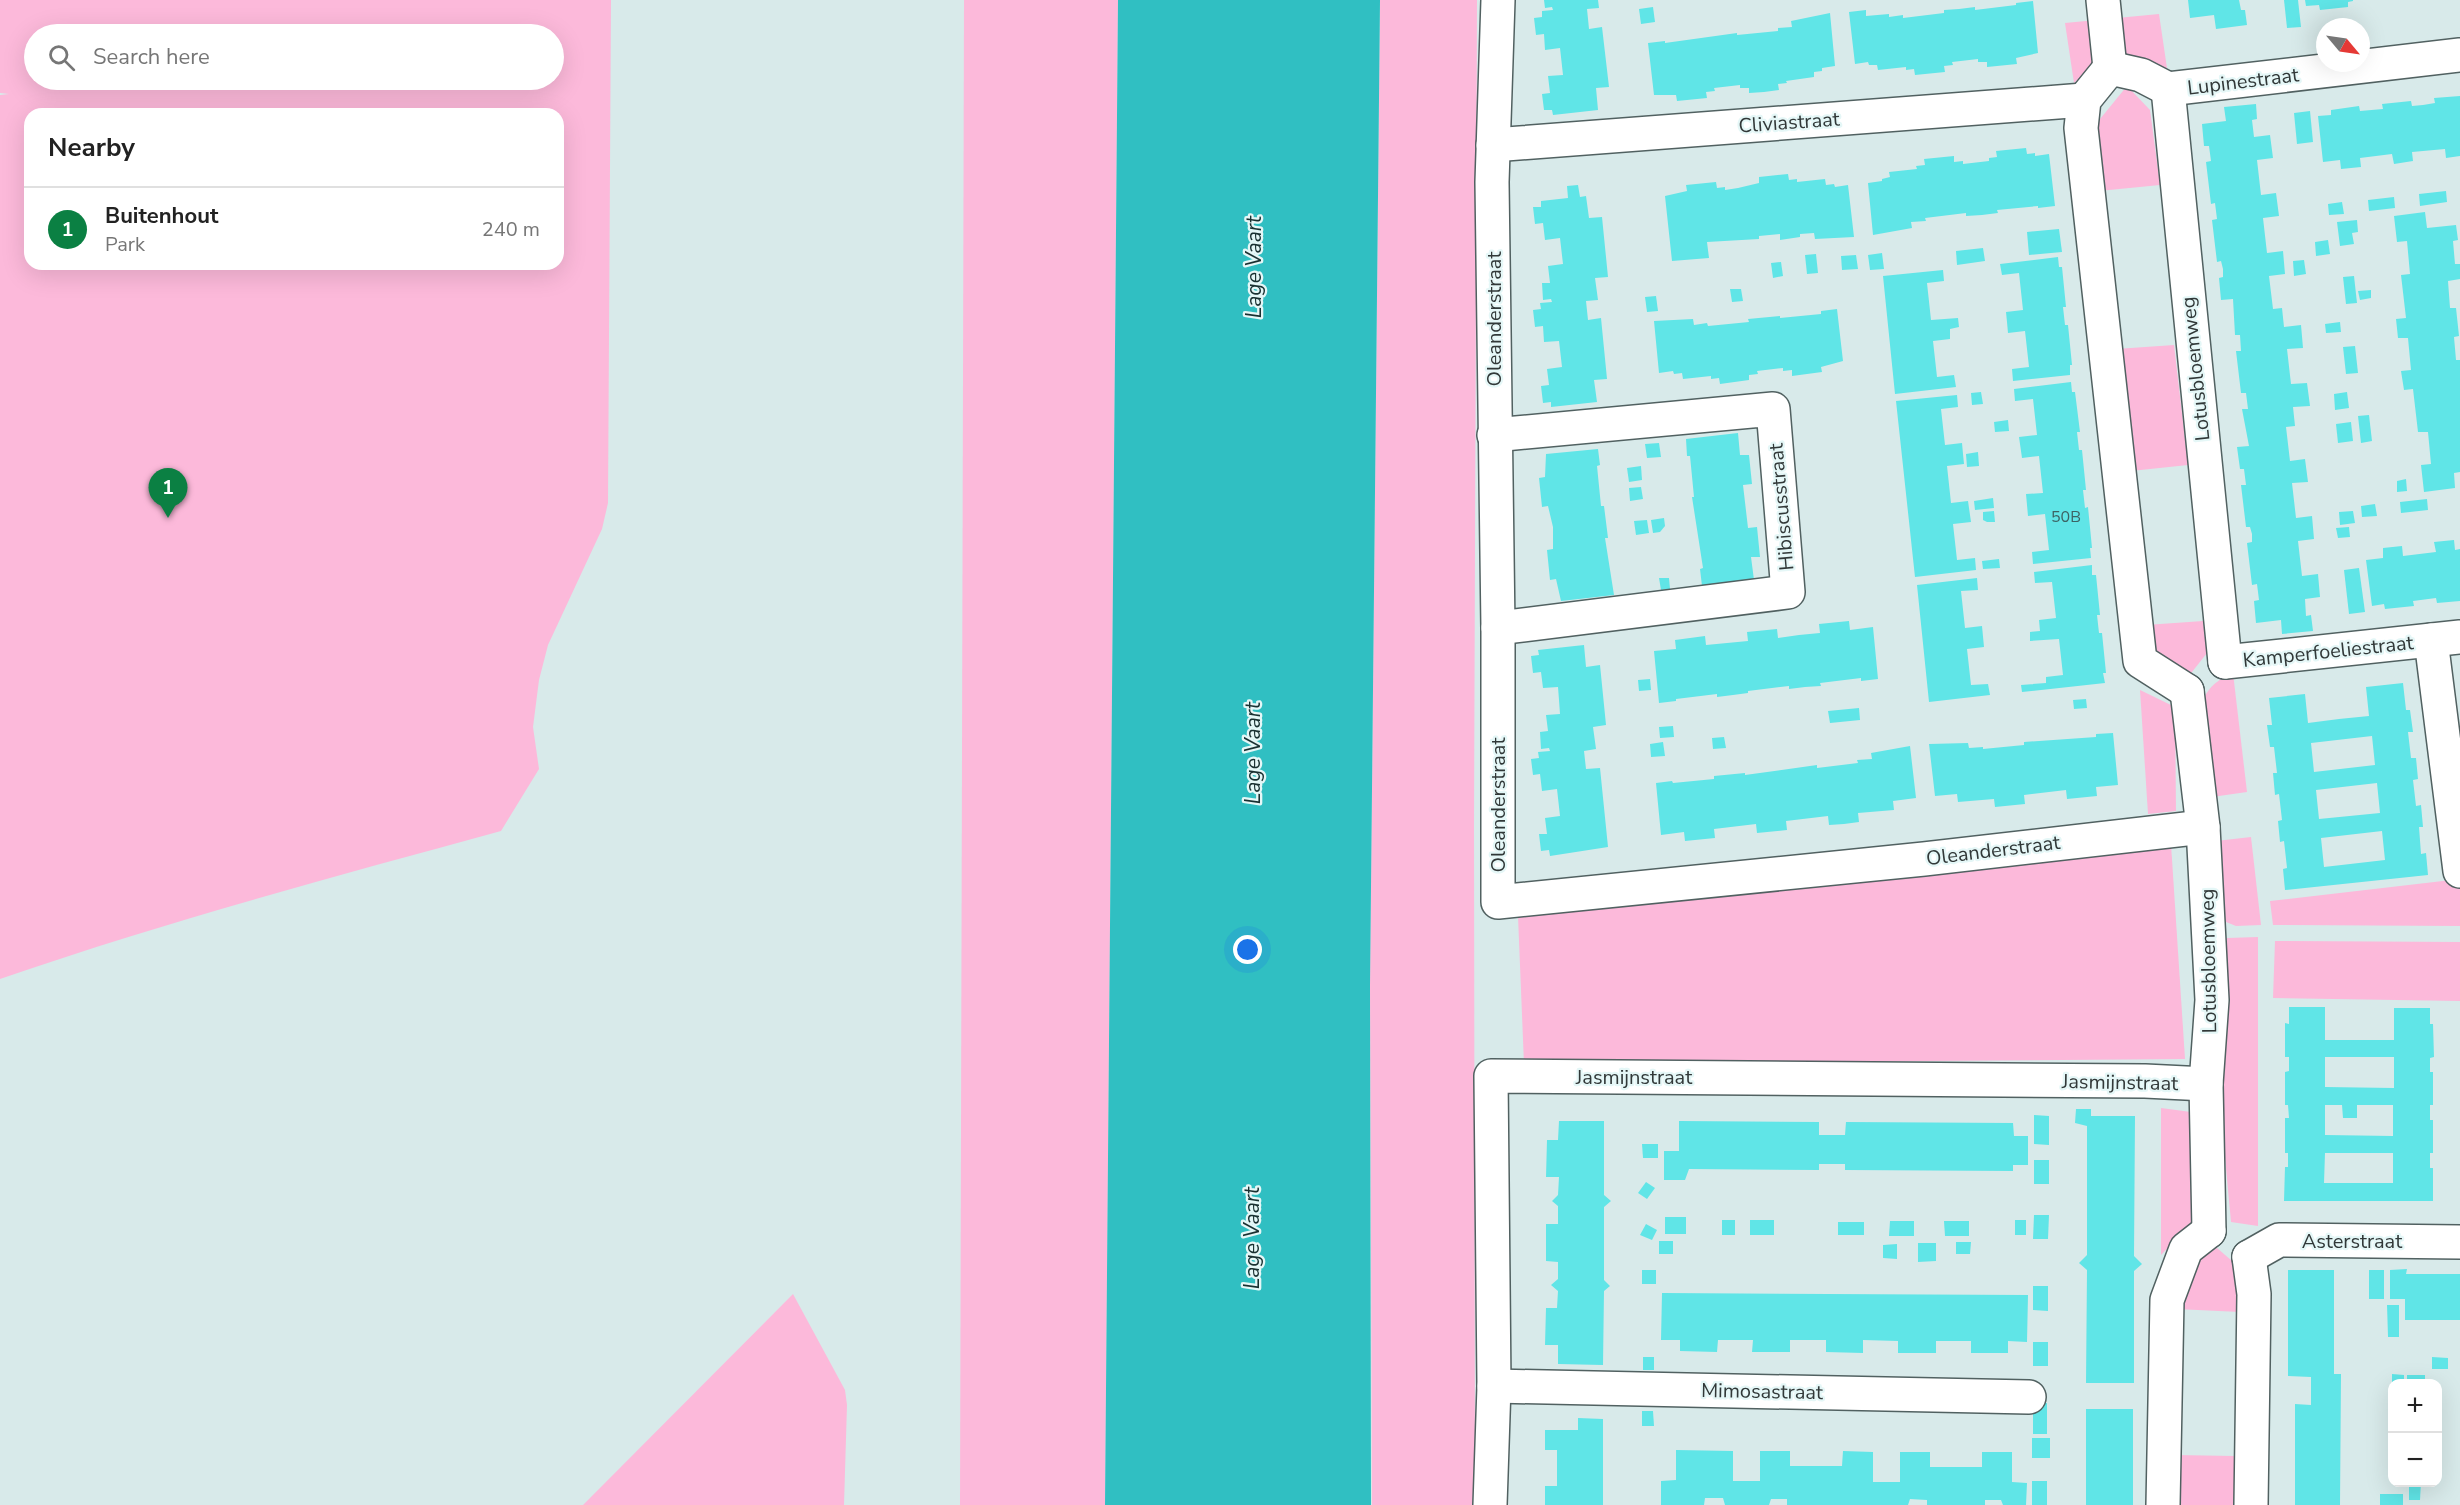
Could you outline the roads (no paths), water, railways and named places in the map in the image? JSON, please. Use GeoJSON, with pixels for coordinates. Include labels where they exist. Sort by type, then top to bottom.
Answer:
{"type":"FeatureCollection","features":[{"type":"Feature","properties":{"kind":"street","name":"Oleanderstraat"},"geometry":{"type":"LineString","coordinates":[[1498,0],[1493,145],[1494,435],[1498,628],[1498,902],[1923,859],[2203,827]]}},
{"type":"Feature","properties":{"kind":"street"},"geometry":{"type":"LineString","coordinates":[[2103,0],[2110,68],[2084,100],[2081,128],[2140,661],[2187,691],[2225,662]]}},
{"type":"Feature","properties":{"kind":"street","name":"Lupinestraat"},"geometry":{"type":"LineString","coordinates":[[2168,90],[2460,55]]}},
{"type":"Feature","properties":{"kind":"street"},"geometry":{"type":"LineString","coordinates":[[2110,68],[2141,75],[2168,90]]}},
{"type":"Feature","properties":{"kind":"street","name":"Lotusbloemweg"},"geometry":{"type":"LineString","coordinates":[[2168,90],[2225,662]]}},
{"type":"Feature","properties":{"kind":"street","name":"Cliviastraat"},"geometry":{"type":"LineString","coordinates":[[1493,145],[2084,100]]}},
{"type":"Feature","properties":{"kind":"street","name":"Hibiscusstraat"},"geometry":{"type":"LineString","coordinates":[[1494,435],[1773,409],[1788,592],[1498,628]]}},
{"type":"Feature","properties":{"kind":"street","name":"Kamperfoeliestraat"},"geometry":{"type":"LineString","coordinates":[[2225,662],[2445,638],[2460,871]]}},
{"type":"Feature","properties":{"kind":"street","name":"Lotusbloemweg"},"geometry":{"type":"LineString","coordinates":[[2187,691],[2203,827],[2212,1000],[2206,1084],[2209,1231]]}},
{"type":"Feature","properties":{"kind":"street","name":"Jasmijnstraat"},"geometry":{"type":"LineString","coordinates":[[1490,1505],[1494,1386],[1491,1076],[2122,1081],[2206,1084]]}},
{"type":"Feature","properties":{"kind":"street"},"geometry":{"type":"LineString","coordinates":[[2163,1505],[2167,1300],[2186,1249],[2209,1231],[2249,1257],[2254,1294],[2251,1505]]}},
{"type":"Feature","properties":{"kind":"street","name":"Asterstraat"},"geometry":{"type":"LineString","coordinates":[[2249,1257],[2279,1240],[2460,1242]]}},
{"type":"Feature","properties":{"kind":"street","name":"Mimosastraat"},"geometry":{"type":"LineString","coordinates":[[1494,1386],[2029,1397]]}},
{"type":"Feature","properties":{"kind":"water","name":"Lage Vaart"},"geometry":{"type":"Polygon","coordinates":[[[1118,0],[1380,0],[1370,986],[1371,1505],[1105,1505],[1118,0]]]}},
{"type":"Feature","properties":{"kind":"place","name":"Buitenhout"},"geometry":{"type":"Point","coordinates":[168,518]}}]}
